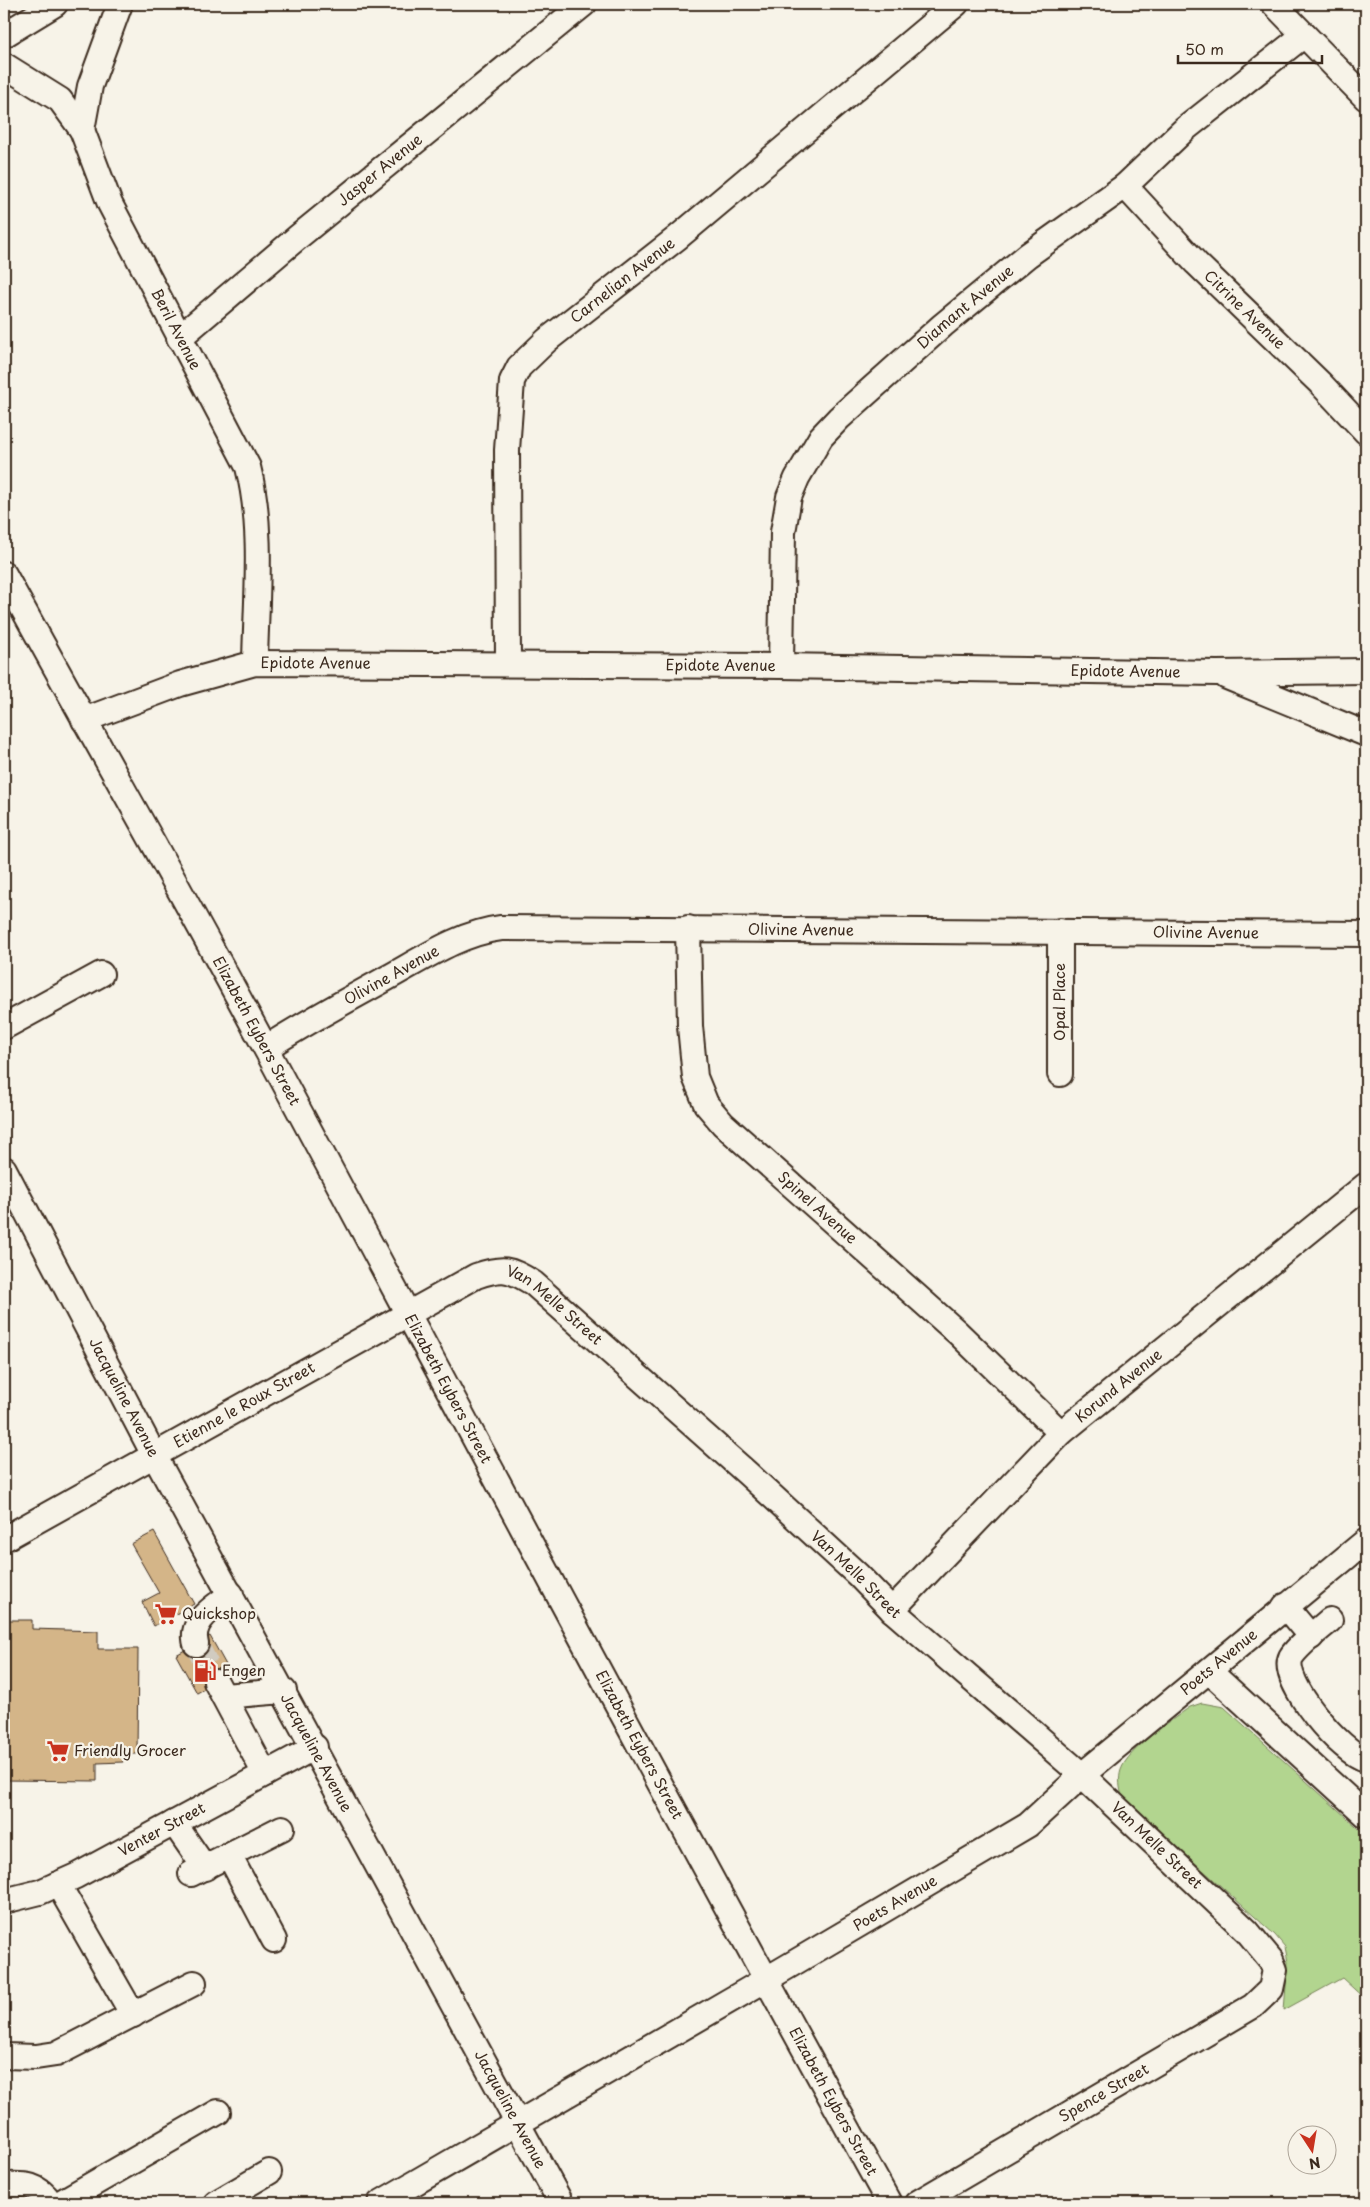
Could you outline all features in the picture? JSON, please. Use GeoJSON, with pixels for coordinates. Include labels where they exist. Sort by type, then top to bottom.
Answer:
{"type":"FeatureCollection","features":[{"type":"Feature","properties":{"kind":"street"},"geometry":{"type":"LineString","coordinates":[[4,35],[55,4]]}},
{"type":"Feature","properties":{"kind":"street"},"geometry":{"type":"LineString","coordinates":[[82,130],[90,86],[120,4]]}},
{"type":"Feature","properties":{"kind":"street","name":"Jasper Avenue"},"geometry":{"type":"LineString","coordinates":[[179,338],[298,237],[584,4]]}},
{"type":"Feature","properties":{"kind":"street","name":"Carnelian Avenue"},"geometry":{"type":"LineString","coordinates":[[508,664],[507,450],[512,381],[520,368],[548,340],[677,238],[956,4]]}},
{"type":"Feature","properties":{"kind":"street"},"geometry":{"type":"LineString","coordinates":[[1274,4],[1366,98]]}},
{"type":"Feature","properties":{"kind":"street","name":"Diamant Avenue"},"geometry":{"type":"LineString","coordinates":[[781,666],[783,532],[790,497],[797,478],[821,437],[838,418],[964,308],[1028,255],[1125,186],[1185,129],[1304,35]]}},
{"type":"Feature","properties":{"kind":"street"},"geometry":{"type":"LineString","coordinates":[[4,65],[60,100],[82,130]]}},
{"type":"Feature","properties":{"kind":"street","name":"Beril Avenue"},"geometry":{"type":"LineString","coordinates":[[82,130],[110,204],[179,338],[242,451],[253,485],[257,538],[255,663]]}},
{"type":"Feature","properties":{"kind":"street","name":"Citrine Avenue"},"geometry":{"type":"LineString","coordinates":[[1125,186],[1196,263],[1320,383],[1366,432]]}},
{"type":"Feature","properties":{"kind":"street","name":"Elizabeth Eybers Street"},"geometry":{"type":"LineString","coordinates":[[4,574],[266,1048],[406,1314],[766,1980],[889,2203]]}},
{"type":"Feature","properties":{"kind":"street","name":"Epidote Avenue"},"geometry":{"type":"LineString","coordinates":[[84,720],[180,684],[255,663],[781,666],[1217,673],[1366,671]]}},
{"type":"Feature","properties":{"kind":"street"},"geometry":{"type":"LineString","coordinates":[[1217,673],[1366,734]]}},
{"type":"Feature","properties":{"kind":"street","name":"Olivine Avenue"},"geometry":{"type":"LineString","coordinates":[[266,1048],[306,1022],[432,953],[487,930],[525,926],[1366,934]]}},
{"type":"Feature","properties":{"kind":"street","name":"Spinel Avenue"},"geometry":{"type":"LineString","coordinates":[[688,928],[693,1063],[700,1093],[706,1104],[723,1124],[958,1333],[1061,1433]]}},
{"type":"Feature","properties":{"kind":"street","name":"Opal Place"},"geometry":{"type":"LineString","coordinates":[[1060,931],[1060,1074]]}},
{"type":"Feature","properties":{"kind":"street"},"geometry":{"type":"LineString","coordinates":[[4,1027],[101,974]]}},
{"type":"Feature","properties":{"kind":"street","name":"Jacqueline Avenue"},"geometry":{"type":"LineString","coordinates":[[4,1169],[154,1455],[315,1747],[561,2203]]}},
{"type":"Feature","properties":{"kind":"street","name":"Korund Avenue"},"geometry":{"type":"LineString","coordinates":[[892,1610],[1061,1433],[1366,1185]]}},
{"type":"Feature","properties":{"kind":"street","name":"Van Melle Street"},"geometry":{"type":"LineString","coordinates":[[406,1314],[476,1276],[502,1269],[511,1270],[520,1275],[547,1295],[747,1473],[858,1575],[892,1610],[1082,1775],[1247,1931],[1272,1960],[1275,1970]]}},
{"type":"Feature","properties":{"kind":"street","name":"Etienne le Roux Street"},"geometry":{"type":"LineString","coordinates":[[4,1539],[406,1314]]}},
{"type":"Feature","properties":{"kind":"street","name":"Poets Avenue"},"geometry":{"type":"LineString","coordinates":[[380,2203],[517,2122],[766,1980],[1028,1824],[1082,1775],[1286,1606],[1365,1544]]}},
{"type":"Feature","properties":{"kind":"street"},"geometry":{"type":"LineString","coordinates":[[196,1644],[193,1635],[195,1626],[231,1594]]}},
{"type":"Feature","properties":{"kind":"street"},"geometry":{"type":"LineString","coordinates":[[1286,1606],[1311,1637]]}},
{"type":"Feature","properties":{"kind":"street"},"geometry":{"type":"LineString","coordinates":[[1330,1620],[1291,1657],[1289,1670],[1293,1683],[1323,1725],[1351,1752],[1366,1759]]}},
{"type":"Feature","properties":{"kind":"street"},"geometry":{"type":"LineString","coordinates":[[1209,1671],[1366,1814]]}},
{"type":"Feature","properties":{"kind":"street"},"geometry":{"type":"LineString","coordinates":[[266,1774],[220,1689],[284,1691]]}},
{"type":"Feature","properties":{"kind":"street","name":"Venter Street"},"geometry":{"type":"LineString","coordinates":[[4,1901],[40,1892],[58,1884],[315,1747]]}},
{"type":"Feature","properties":{"kind":"street"},"geometry":{"type":"LineString","coordinates":[[174,1823],[198,1871],[282,1828]]}},
{"type":"Feature","properties":{"kind":"street"},"geometry":{"type":"LineString","coordinates":[[229,1855],[274,1940]]}},
{"type":"Feature","properties":{"kind":"street"},"geometry":{"type":"LineString","coordinates":[[58,1884],[134,2015]]}},
{"type":"Feature","properties":{"kind":"street","name":"Spence Street"},"geometry":{"type":"LineString","coordinates":[[917,2203],[1253,2006],[1271,1989],[1275,1970]]}},
{"type":"Feature","properties":{"kind":"street"},"geometry":{"type":"LineString","coordinates":[[4,2056],[36,2057],[56,2054],[194,1983]]}},
{"type":"Feature","properties":{"kind":"street"},"geometry":{"type":"LineString","coordinates":[[60,2203],[218,2112]]}},
{"type":"Feature","properties":{"kind":"street"},"geometry":{"type":"LineString","coordinates":[[216,2203],[269,2172]]}},
{"type":"Feature","properties":{"kind":"street"},"geometry":{"type":"LineString","coordinates":[[4,2184],[23,2184],[42,2191],[51,2203]]}},
{"type":"Feature","properties":{"kind":"green space"},"geometry":{"type":"Polygon","coordinates":[[[1202,1703],[1224,1707],[1366,1835],[1366,2000],[1342,1978],[1284,2010],[1288,1962],[1285,1947],[1275,1935],[1122,1797],[1120,1773],[1132,1753],[1173,1719],[1190,1707],[1202,1703]]]}},
{"type":"Feature","properties":{"kind":"building"},"geometry":{"type":"Polygon","coordinates":[[[154,1532],[194,1604],[154,1626],[142,1602],[159,1593],[131,1544],[154,1532]]]}},
{"type":"Feature","properties":{"kind":"building"},"geometry":{"type":"Polygon","coordinates":[[[4,1620],[32,1620],[32,1629],[98,1631],[98,1649],[138,1649],[137,1754],[124,1754],[123,1762],[97,1763],[97,1781],[4,1780],[4,1620]]]}},
{"type":"Feature","properties":{"kind":"building"},"geometry":{"type":"Polygon","coordinates":[[[210,1636],[231,1674],[197,1693],[176,1655],[210,1636]]]}},
{"type":"Feature","properties":{"kind":"tunnel"},"geometry":{"type":"LineString","coordinates":[[196,1644],[216,1682]]}},
{"type":"Feature","properties":{"kind":"place","name":"Quickshop"},"geometry":{"type":"Point","coordinates":[166,1614]}},
{"type":"Feature","properties":{"kind":"place","name":"Engen"},"geometry":{"type":"Point","coordinates":[205,1671]}},
{"type":"Feature","properties":{"kind":"place","name":"Friendly Grocer"},"geometry":{"type":"Point","coordinates":[58,1751]}}]}
